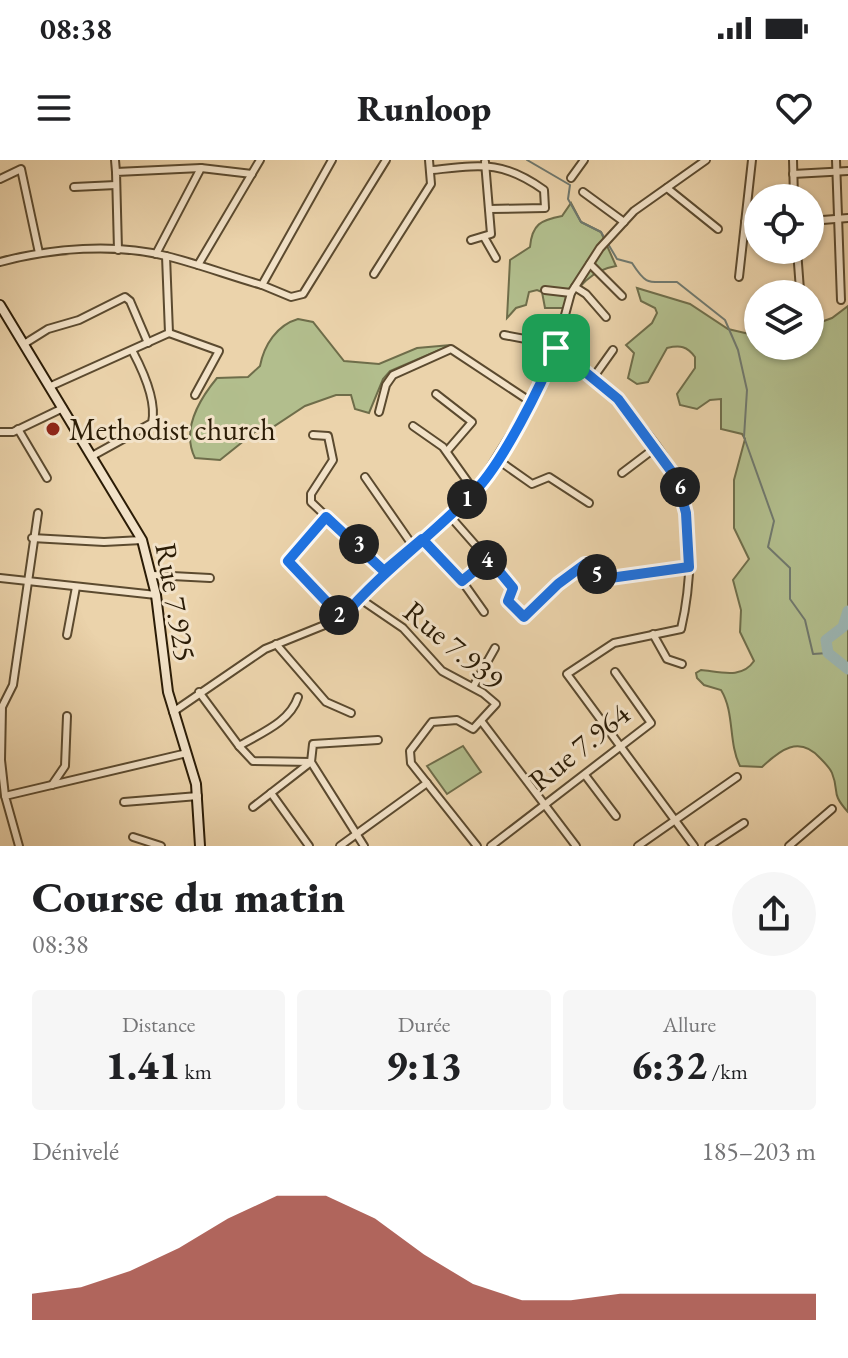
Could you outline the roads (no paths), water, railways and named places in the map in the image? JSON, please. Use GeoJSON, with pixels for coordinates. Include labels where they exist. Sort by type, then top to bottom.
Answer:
{"type":"FeatureCollection","features":[{"type":"Feature","properties":{"kind":"street"},"geometry":{"type":"LineString","coordinates":[[0,179],[21,169],[29,160]]}},
{"type":"Feature","properties":{"kind":"street"},"geometry":{"type":"LineString","coordinates":[[115,160],[118,250]]}},
{"type":"Feature","properties":{"kind":"street"},"geometry":{"type":"LineString","coordinates":[[198,265],[260,160]]}},
{"type":"Feature","properties":{"kind":"street"},"geometry":{"type":"LineString","coordinates":[[262,285],[332,160]]}},
{"type":"Feature","properties":{"kind":"street"},"geometry":{"type":"LineString","coordinates":[[0,262],[39,253],[118,250],[156,254],[262,285],[291,297],[303,294],[386,160]]}},
{"type":"Feature","properties":{"kind":"street"},"geometry":{"type":"LineString","coordinates":[[374,274],[431,184],[429,160]]}},
{"type":"Feature","properties":{"kind":"street"},"geometry":{"type":"LineString","coordinates":[[571,178],[584,160]]}},
{"type":"Feature","properties":{"kind":"street"},"geometry":{"type":"LineString","coordinates":[[173,712],[276,644],[342,618],[384,571],[475,492],[498,460],[531,402],[556,346],[573,290],[600,248],[624,222],[706,160]]}},
{"type":"Feature","properties":{"kind":"street"},"geometry":{"type":"LineString","coordinates":[[749,184],[752,160]]}},
{"type":"Feature","properties":{"kind":"street"},"geometry":{"type":"LineString","coordinates":[[793,160],[793,184]]}},
{"type":"Feature","properties":{"kind":"street"},"geometry":{"type":"LineString","coordinates":[[836,160],[841,300]]}},
{"type":"Feature","properties":{"kind":"street"},"geometry":{"type":"LineString","coordinates":[[432,170],[482,161],[524,173],[544,190],[545,208],[489,209]]}},
{"type":"Feature","properties":{"kind":"street"},"geometry":{"type":"LineString","coordinates":[[471,240],[491,234],[482,161]]}},
{"type":"Feature","properties":{"kind":"street"},"geometry":{"type":"LineString","coordinates":[[116,172],[201,168],[252,174]]}},
{"type":"Feature","properties":{"kind":"street"},"geometry":{"type":"LineString","coordinates":[[156,254],[201,168]]}},
{"type":"Feature","properties":{"kind":"street"},"geometry":{"type":"LineString","coordinates":[[21,169],[39,253]]}},
{"type":"Feature","properties":{"kind":"street"},"geometry":{"type":"LineString","coordinates":[[793,174],[848,171]]}},
{"type":"Feature","properties":{"kind":"street"},"geometry":{"type":"LineString","coordinates":[[74,187],[116,185]]}},
{"type":"Feature","properties":{"kind":"street"},"geometry":{"type":"LineString","coordinates":[[667,188],[718,229]]}},
{"type":"Feature","properties":{"kind":"street"},"geometry":{"type":"LineString","coordinates":[[583,192],[624,222]]}},
{"type":"Feature","properties":{"kind":"street"},"geometry":{"type":"LineString","coordinates":[[824,220],[848,218]]}},
{"type":"Feature","properties":{"kind":"street"},"geometry":{"type":"LineString","coordinates":[[739,277],[744,231]]}},
{"type":"Feature","properties":{"kind":"street"},"geometry":{"type":"LineString","coordinates":[[484,237],[496,258]]}},
{"type":"Feature","properties":{"kind":"street"},"geometry":{"type":"LineString","coordinates":[[166,256],[169,333]]}},
{"type":"Feature","properties":{"kind":"street"},"geometry":{"type":"LineString","coordinates":[[590,264],[622,296]]}},
{"type":"Feature","properties":{"kind":"street"},"geometry":{"type":"LineString","coordinates":[[545,290],[573,290],[586,294],[606,317]]}},
{"type":"Feature","properties":{"kind":"street"},"geometry":{"type":"LineString","coordinates":[[24,344],[48,329],[79,320],[125,297],[130,301],[148,343]]}},
{"type":"Feature","properties":{"kind":"street","name":"Rue 7.925"},"geometry":{"type":"LineString","coordinates":[[0,305],[94,455],[142,540],[153,575],[162,658],[173,712],[198,796],[200,846]]}},
{"type":"Feature","properties":{"kind":"street"},"geometry":{"type":"LineString","coordinates":[[0,324],[7,317]]}},
{"type":"Feature","properties":{"kind":"street"},"geometry":{"type":"LineString","coordinates":[[51,386],[133,352],[169,333],[218,349],[219,354],[195,395]]}},
{"type":"Feature","properties":{"kind":"street"},"geometry":{"type":"LineString","coordinates":[[504,335],[556,346],[618,399],[681,489],[689,567],[681,629],[614,643],[567,674],[694,846]]}},
{"type":"Feature","properties":{"kind":"street"},"geometry":{"type":"LineString","coordinates":[[379,412],[386,385],[393,375],[451,349],[531,402]]}},
{"type":"Feature","properties":{"kind":"street"},"geometry":{"type":"LineString","coordinates":[[593,378],[613,350]]}},
{"type":"Feature","properties":{"kind":"street"},"geometry":{"type":"LineString","coordinates":[[94,455],[152,423],[153,409],[133,352]]}},
{"type":"Feature","properties":{"kind":"street"},"geometry":{"type":"LineString","coordinates":[[436,394],[472,422],[447,451]]}},
{"type":"Feature","properties":{"kind":"street"},"geometry":{"type":"LineString","coordinates":[[0,432],[18,429],[64,408]]}},
{"type":"Feature","properties":{"kind":"street"},"geometry":{"type":"LineString","coordinates":[[413,426],[447,451],[475,492]]}},
{"type":"Feature","properties":{"kind":"street"},"geometry":{"type":"LineString","coordinates":[[18,429],[47,478]]}},
{"type":"Feature","properties":{"kind":"street"},"geometry":{"type":"LineString","coordinates":[[313,435],[328,436],[333,464],[310,498],[384,571]]}},
{"type":"Feature","properties":{"kind":"street"},"geometry":{"type":"LineString","coordinates":[[622,473],[655,448]]}},
{"type":"Feature","properties":{"kind":"street"},"geometry":{"type":"LineString","coordinates":[[498,460],[532,484],[545,477],[553,478],[589,503]]}},
{"type":"Feature","properties":{"kind":"street"},"geometry":{"type":"LineString","coordinates":[[365,477],[413,546]]}},
{"type":"Feature","properties":{"kind":"street"},"geometry":{"type":"LineString","coordinates":[[19,846],[5,796],[1,760],[2,707],[12,689],[38,513]]}},
{"type":"Feature","properties":{"kind":"street"},"geometry":{"type":"LineString","coordinates":[[449,515],[513,588],[508,601],[524,617],[558,584],[585,564],[589,564],[603,579],[689,567]]}},
{"type":"Feature","properties":{"kind":"street"},"geometry":{"type":"LineString","coordinates":[[326,517],[288,561],[342,618]]}},
{"type":"Feature","properties":{"kind":"street"},"geometry":{"type":"LineString","coordinates":[[32,538],[104,542],[142,540]]}},
{"type":"Feature","properties":{"kind":"street"},"geometry":{"type":"LineString","coordinates":[[422,539],[462,581],[484,612]]}},
{"type":"Feature","properties":{"kind":"street"},"geometry":{"type":"LineString","coordinates":[[462,581],[489,559]]}},
{"type":"Feature","properties":{"kind":"street"},"geometry":{"type":"LineString","coordinates":[[153,575],[210,578]]}},
{"type":"Feature","properties":{"kind":"street"},"geometry":{"type":"LineString","coordinates":[[0,578],[156,595]]}},
{"type":"Feature","properties":{"kind":"street"},"geometry":{"type":"LineString","coordinates":[[67,635],[76,587]]}},
{"type":"Feature","properties":{"kind":"street","name":"Rue 7.939"},"geometry":{"type":"LineString","coordinates":[[359,598],[403,628],[442,671],[473,687],[496,704],[482,722],[574,843]]}},
{"type":"Feature","properties":{"kind":"street"},"geometry":{"type":"LineString","coordinates":[[653,634],[667,659],[682,664]]}},
{"type":"Feature","properties":{"kind":"street"},"geometry":{"type":"LineString","coordinates":[[276,644],[326,702],[351,713]]}},
{"type":"Feature","properties":{"kind":"street"},"geometry":{"type":"LineString","coordinates":[[473,687],[495,648]]}},
{"type":"Feature","properties":{"kind":"street","name":"Rue 7.964"},"geometry":{"type":"LineString","coordinates":[[491,846],[649,725],[651,719],[615,672]]}},
{"type":"Feature","properties":{"kind":"street"},"geometry":{"type":"LineString","coordinates":[[199,692],[253,761],[311,762]]}},
{"type":"Feature","properties":{"kind":"street"},"geometry":{"type":"LineString","coordinates":[[239,746],[283,719],[298,697]]}},
{"type":"Feature","properties":{"kind":"street"},"geometry":{"type":"LineString","coordinates":[[52,785],[65,766],[67,716]]}},
{"type":"Feature","properties":{"kind":"street"},"geometry":{"type":"LineString","coordinates":[[477,846],[409,757],[428,724],[452,719],[473,729],[482,722]]}},
{"type":"Feature","properties":{"kind":"street"},"geometry":{"type":"LineString","coordinates":[[364,846],[311,762],[313,744],[378,740]]}},
{"type":"Feature","properties":{"kind":"street"},"geometry":{"type":"LineString","coordinates":[[5,796],[187,753]]}},
{"type":"Feature","properties":{"kind":"street"},"geometry":{"type":"LineString","coordinates":[[253,807],[311,762]]}},
{"type":"Feature","properties":{"kind":"street"},"geometry":{"type":"LineString","coordinates":[[65,766],[77,781]]}},
{"type":"Feature","properties":{"kind":"street"},"geometry":{"type":"LineString","coordinates":[[585,775],[616,816]]}},
{"type":"Feature","properties":{"kind":"street"},"geometry":{"type":"LineString","coordinates":[[638,846],[737,777]]}},
{"type":"Feature","properties":{"kind":"street"},"geometry":{"type":"LineString","coordinates":[[340,846],[427,783]]}},
{"type":"Feature","properties":{"kind":"street"},"geometry":{"type":"LineString","coordinates":[[271,793],[309,846]]}},
{"type":"Feature","properties":{"kind":"street"},"geometry":{"type":"LineString","coordinates":[[124,802],[198,796]]}},
{"type":"Feature","properties":{"kind":"street"},"geometry":{"type":"LineString","coordinates":[[789,846],[832,809]]}},
{"type":"Feature","properties":{"kind":"street"},"geometry":{"type":"LineString","coordinates":[[709,846],[744,823]]}},
{"type":"Feature","properties":{"kind":"street"},"geometry":{"type":"LineString","coordinates":[[133,837],[161,846]]}},
{"type":"Feature","properties":{"kind":"street"},"geometry":{"type":"LineString","coordinates":[[564,846],[574,843]]}},
{"type":"Feature","properties":{"kind":"waterway"},"geometry":{"type":"LineString","coordinates":[[527,160],[570,185],[568,199],[581,222],[601,232],[617,259],[632,263],[650,282],[677,282],[725,320],[738,350],[747,390],[744,437],[774,521],[768,547],[790,568],[790,599],[805,620],[813,654],[828,653]]}},
{"type":"Feature","properties":{"kind":"waterway"},"geometry":{"type":"LineString","coordinates":[[848,611],[843,627],[826,640],[828,653],[848,669]]}},
{"type":"Feature","properties":{"kind":"place","name":"Methodist church"},"geometry":{"type":"Point","coordinates":[53,429]}}]}
